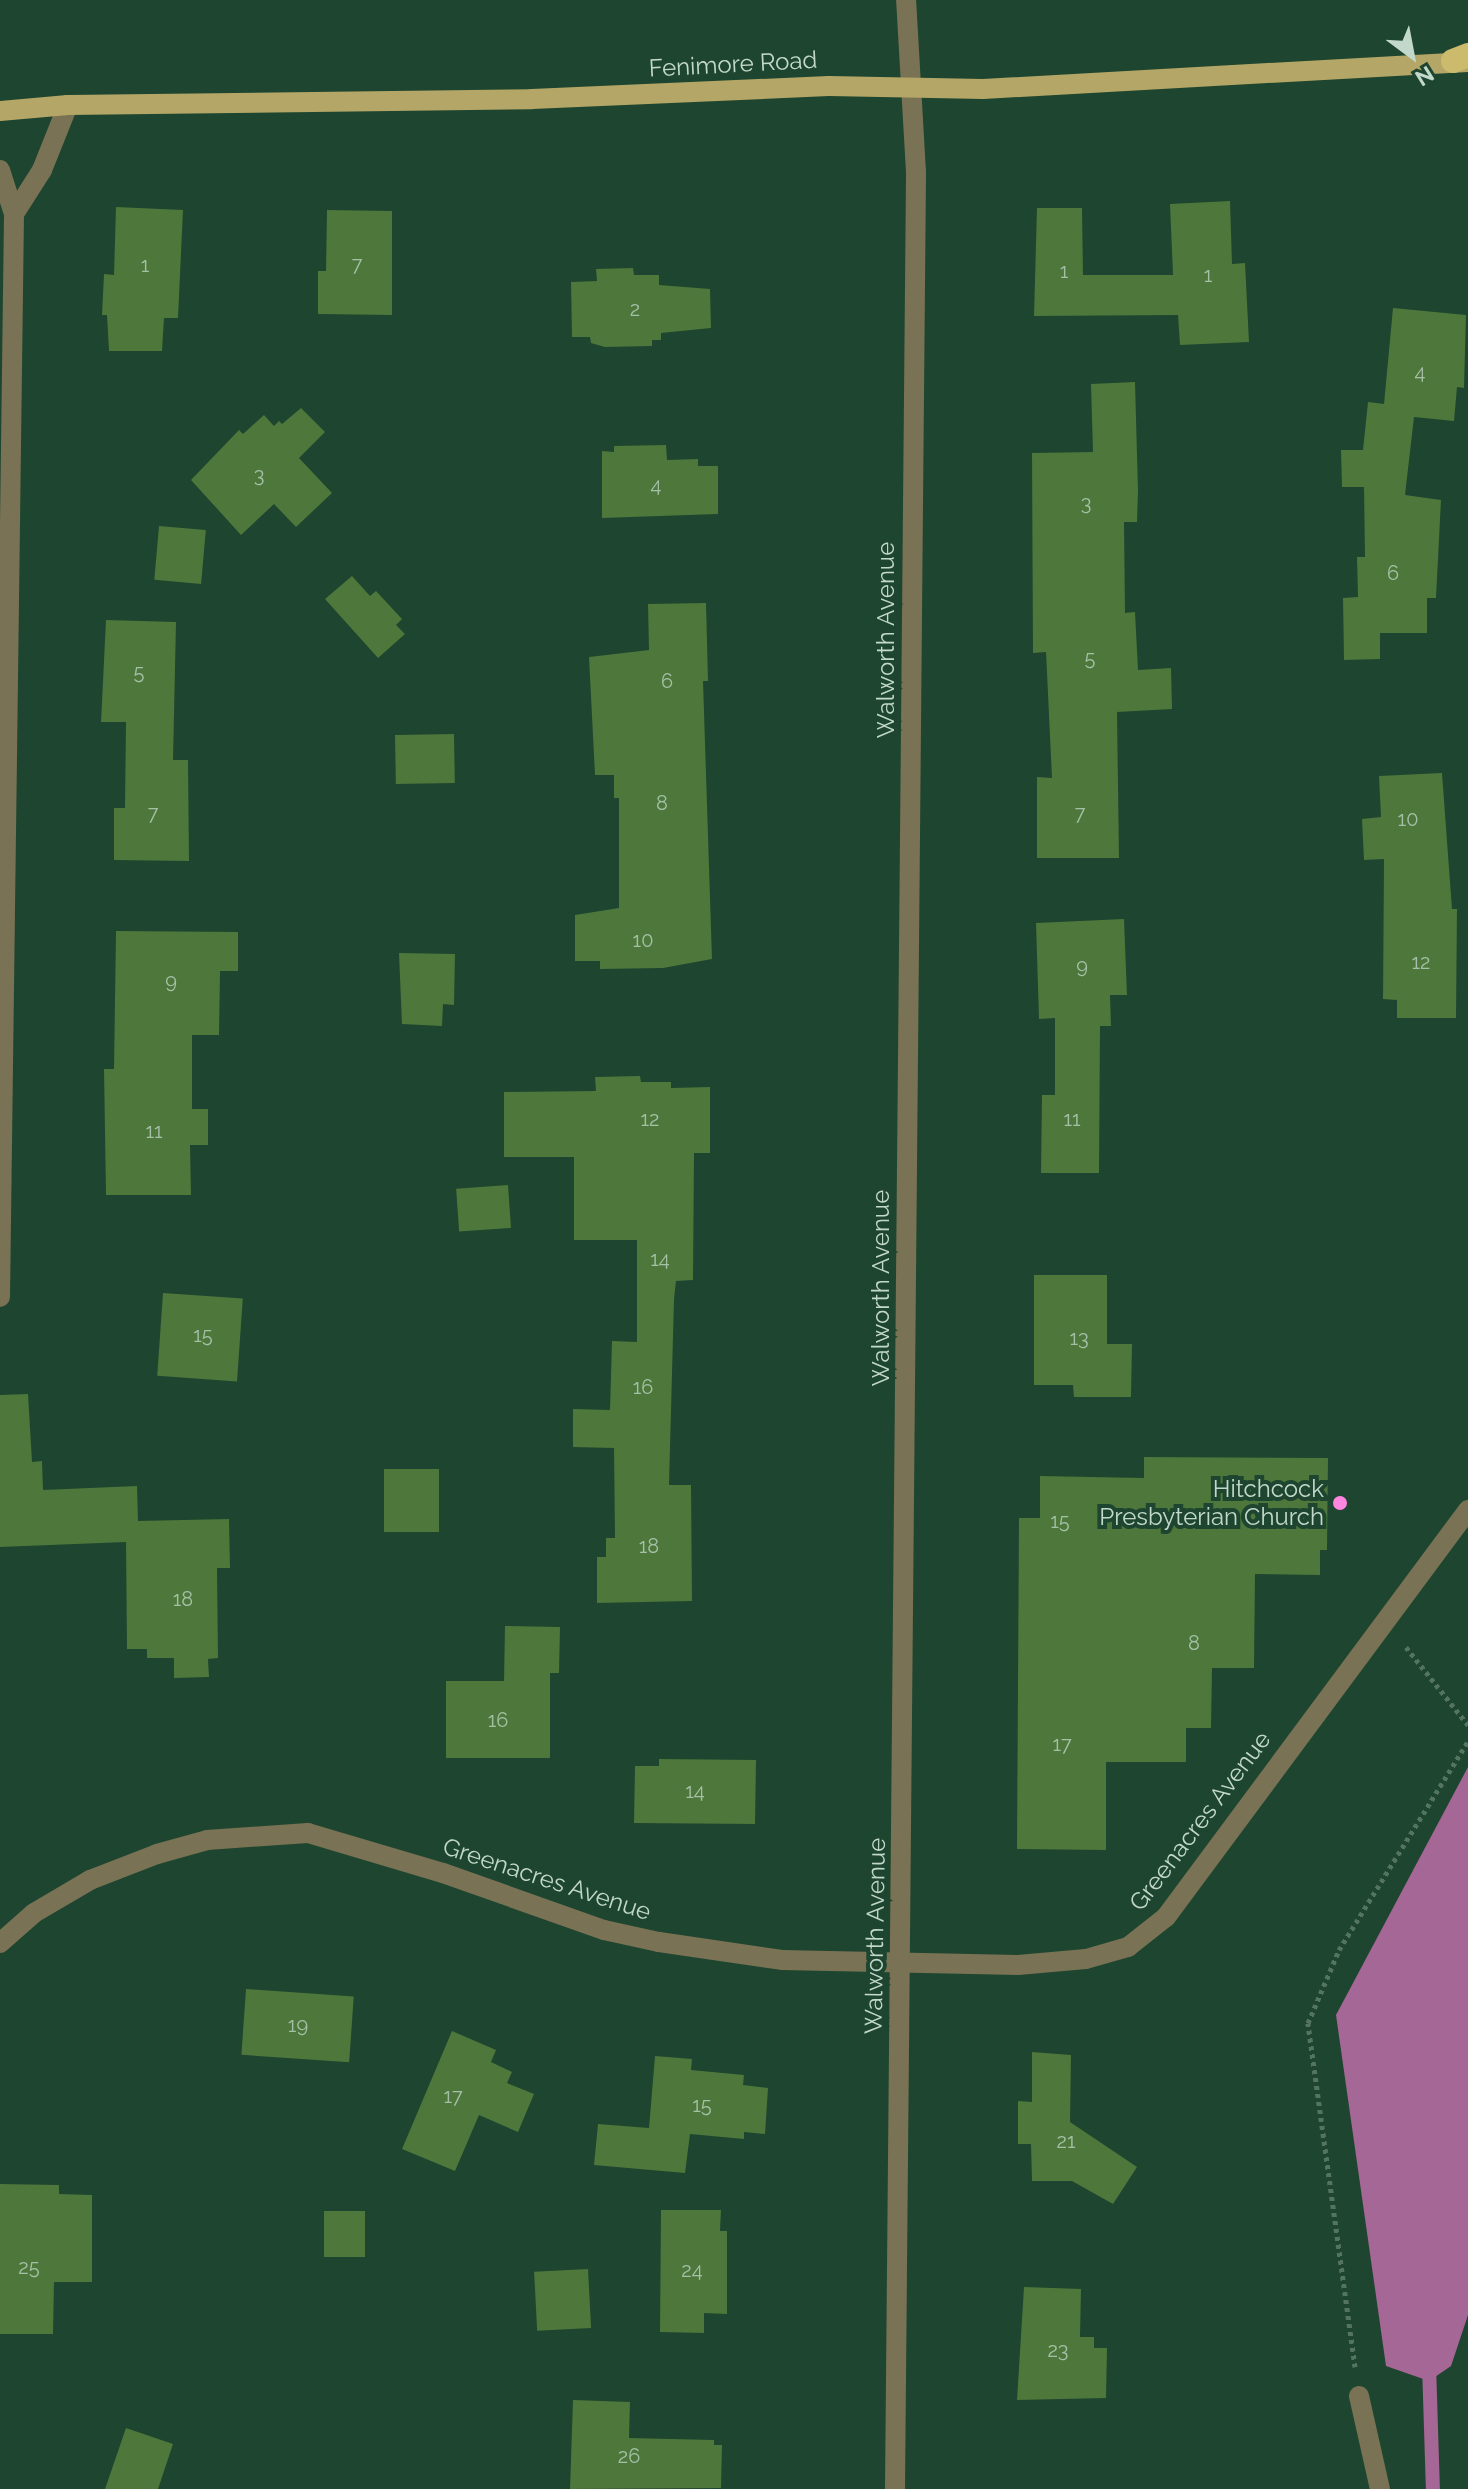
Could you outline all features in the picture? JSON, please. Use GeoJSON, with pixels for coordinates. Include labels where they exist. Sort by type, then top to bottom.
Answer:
{"type":"FeatureCollection","features":[{"type":"Feature","properties":{"kind":"main road","name":"Fenimore Road"},"geometry":{"type":"LineString","coordinates":[[0,111],[68,105],[983,89],[1463,59]]}},
{"type":"Feature","properties":{"kind":"street","name":"Walworth Avenue"},"geometry":{"type":"LineString","coordinates":[[895,2489],[916,172],[906,0]]}},
{"type":"Feature","properties":{"kind":"street"},"geometry":{"type":"LineString","coordinates":[[14,214],[42,170],[68,105]]}},
{"type":"Feature","properties":{"kind":"street"},"geometry":{"type":"LineString","coordinates":[[0,170],[14,214],[0,1297]]}},
{"type":"Feature","properties":{"kind":"street","name":"Greenacres Avenue"},"geometry":{"type":"LineString","coordinates":[[0,1943],[34,1913],[90,1880],[157,1854],[234,1837],[308,1833],[645,1939],[782,1960],[1056,1963],[1128,1947],[1147,1934],[1194,1881],[1383,1618],[1468,1510]]}},
{"type":"Feature","properties":{"kind":"street"},"geometry":{"type":"LineString","coordinates":[[1359,2396],[1380,2489]]}},
{"type":"Feature","properties":{"kind":"path"},"geometry":{"type":"LineString","coordinates":[[1383,1618],[1468,1725]]}},
{"type":"Feature","properties":{"kind":"path"},"geometry":{"type":"LineString","coordinates":[[1359,2396],[1308,2023],[1339,1950],[1468,1741]]}},
{"type":"Feature","properties":{"kind":"shaded area"},"geometry":{"type":"Polygon","coordinates":[[[1468,1767],[1468,2315],[1451,2366],[1429,2381],[1386,2366],[1336,2015],[1468,1767]]]}},
{"type":"Feature","properties":{"kind":"building"},"geometry":{"type":"Polygon","coordinates":[[[1230,201],[1232,264],[1245,263],[1249,342],[1180,345],[1178,315],[1034,316],[1037,208],[1082,208],[1083,275],[1173,275],[1170,204],[1230,201]]]}},
{"type":"Feature","properties":{"kind":"building"},"geometry":{"type":"Polygon","coordinates":[[[116,207],[183,210],[178,318],[164,318],[162,351],[109,351],[107,315],[102,315],[104,274],[114,275],[116,207]]]}},
{"type":"Feature","properties":{"kind":"building"},"geometry":{"type":"Polygon","coordinates":[[[327,210],[392,211],[392,315],[318,314],[318,271],[326,271],[327,210]]]}},
{"type":"Feature","properties":{"kind":"building"},"geometry":{"type":"Polygon","coordinates":[[[633,268],[634,275],[659,275],[659,285],[710,289],[711,328],[661,333],[661,340],[652,340],[652,346],[605,347],[591,343],[590,337],[572,337],[571,282],[597,281],[596,269],[633,268]]]}},
{"type":"Feature","properties":{"kind":"building"},"geometry":{"type":"Polygon","coordinates":[[[1393,308],[1466,315],[1464,388],[1457,387],[1454,421],[1414,417],[1405,495],[1441,500],[1436,598],[1427,598],[1427,633],[1380,633],[1380,659],[1344,660],[1343,598],[1358,597],[1357,557],[1365,557],[1364,487],[1342,487],[1341,450],[1363,450],[1368,402],[1384,404],[1393,308]]]}},
{"type":"Feature","properties":{"kind":"building"},"geometry":{"type":"Polygon","coordinates":[[[1135,382],[1137,522],[1124,522],[1125,613],[1135,612],[1138,670],[1171,668],[1172,709],[1117,712],[1119,858],[1037,858],[1037,777],[1052,778],[1046,652],[1033,653],[1032,453],[1093,452],[1091,384],[1135,382]]]}},
{"type":"Feature","properties":{"kind":"building"},"geometry":{"type":"Polygon","coordinates":[[[301,408],[325,432],[299,458],[332,493],[296,527],[274,504],[241,535],[191,480],[239,430],[243,434],[264,415],[274,426],[279,421],[282,424],[301,408]]]}},
{"type":"Feature","properties":{"kind":"building"},"geometry":{"type":"Polygon","coordinates":[[[666,445],[667,460],[698,459],[698,466],[718,466],[718,514],[602,518],[602,451],[614,452],[614,446],[666,445]]]}},
{"type":"Feature","properties":{"kind":"building"},"geometry":{"type":"Polygon","coordinates":[[[159,526],[206,530],[201,584],[154,580],[159,526]]]}},
{"type":"Feature","properties":{"kind":"building"},"geometry":{"type":"Polygon","coordinates":[[[352,576],[370,596],[376,591],[402,619],[396,625],[405,634],[378,658],[325,599],[352,576]]]}},
{"type":"Feature","properties":{"kind":"building"},"geometry":{"type":"Polygon","coordinates":[[[706,603],[708,681],[703,681],[712,959],[663,968],[600,969],[600,961],[575,961],[575,915],[619,908],[619,798],[614,798],[614,775],[595,775],[589,657],[649,650],[648,604],[706,603]]]}},
{"type":"Feature","properties":{"kind":"building"},"geometry":{"type":"Polygon","coordinates":[[[106,620],[176,622],[173,760],[188,760],[189,861],[114,860],[114,808],[125,808],[126,722],[101,722],[106,620]]]}},
{"type":"Feature","properties":{"kind":"building"},"geometry":{"type":"Polygon","coordinates":[[[454,734],[455,783],[396,784],[395,735],[454,734]]]}},
{"type":"Feature","properties":{"kind":"building"},"geometry":{"type":"Polygon","coordinates":[[[1442,773],[1452,909],[1457,909],[1456,1018],[1397,1018],[1397,1000],[1383,999],[1384,859],[1364,860],[1362,819],[1381,817],[1379,776],[1442,773]]]}},
{"type":"Feature","properties":{"kind":"building"},"geometry":{"type":"Polygon","coordinates":[[[1124,919],[1127,995],[1110,995],[1111,1026],[1100,1026],[1099,1173],[1041,1173],[1042,1095],[1055,1095],[1055,1018],[1039,1019],[1036,923],[1124,919]]]}},
{"type":"Feature","properties":{"kind":"building"},"geometry":{"type":"Polygon","coordinates":[[[116,931],[238,932],[238,971],[220,971],[219,1035],[192,1035],[192,1109],[208,1109],[208,1145],[190,1145],[191,1195],[106,1195],[104,1069],[114,1069],[116,931]]]}},
{"type":"Feature","properties":{"kind":"building"},"geometry":{"type":"Polygon","coordinates":[[[399,953],[455,954],[454,1005],[443,1004],[442,1026],[402,1024],[399,953]]]}},
{"type":"Feature","properties":{"kind":"building"},"geometry":{"type":"Polygon","coordinates":[[[640,1076],[641,1082],[671,1082],[671,1088],[710,1087],[710,1153],[694,1153],[693,1280],[676,1281],[674,1299],[669,1485],[691,1485],[692,1601],[597,1603],[597,1557],[606,1557],[606,1538],[615,1538],[614,1448],[573,1447],[573,1409],[610,1410],[612,1341],[637,1342],[637,1240],[574,1240],[574,1157],[504,1157],[504,1092],[596,1091],[595,1077],[640,1076]]]}},
{"type":"Feature","properties":{"kind":"building"},"geometry":{"type":"Polygon","coordinates":[[[508,1185],[511,1228],[459,1232],[456,1189],[508,1185]]]}},
{"type":"Feature","properties":{"kind":"building"},"geometry":{"type":"Polygon","coordinates":[[[1034,1275],[1107,1275],[1107,1344],[1132,1344],[1131,1397],[1074,1397],[1073,1385],[1034,1385],[1034,1275]]]}},
{"type":"Feature","properties":{"kind":"building"},"geometry":{"type":"Polygon","coordinates":[[[163,1293],[243,1299],[237,1381],[157,1376],[163,1293]]]}},
{"type":"Feature","properties":{"kind":"building"},"geometry":{"type":"Polygon","coordinates":[[[28,1394],[32,1462],[42,1461],[43,1490],[137,1486],[138,1521],[229,1519],[230,1568],[217,1568],[218,1658],[208,1659],[209,1677],[174,1678],[174,1658],[147,1658],[147,1649],[127,1649],[126,1542],[0,1547],[0,1395],[28,1394]]]}},
{"type":"Feature","properties":{"kind":"building"},"geometry":{"type":"Polygon","coordinates":[[[1144,1457],[1328,1458],[1327,1550],[1320,1550],[1320,1575],[1255,1574],[1254,1668],[1212,1668],[1211,1728],[1186,1728],[1186,1762],[1106,1762],[1106,1850],[1017,1849],[1019,1518],[1040,1518],[1040,1476],[1144,1478],[1144,1457]]]}},
{"type":"Feature","properties":{"kind":"building"},"geometry":{"type":"Polygon","coordinates":[[[384,1469],[439,1469],[439,1532],[384,1532],[384,1469]]]}},
{"type":"Feature","properties":{"kind":"building"},"geometry":{"type":"Polygon","coordinates":[[[505,1626],[560,1627],[559,1673],[550,1673],[550,1758],[446,1758],[446,1681],[504,1681],[505,1626]]]}},
{"type":"Feature","properties":{"kind":"building"},"geometry":{"type":"Polygon","coordinates":[[[659,1759],[756,1760],[755,1824],[634,1823],[635,1766],[659,1766],[659,1759]]]}},
{"type":"Feature","properties":{"kind":"building"},"geometry":{"type":"Polygon","coordinates":[[[246,1989],[354,1997],[349,2062],[241,2055],[246,1989]]]}},
{"type":"Feature","properties":{"kind":"building"},"geometry":{"type":"Polygon","coordinates":[[[452,2031],[496,2050],[491,2062],[512,2072],[507,2083],[534,2094],[518,2132],[479,2115],[455,2171],[402,2149],[452,2031]]]}},
{"type":"Feature","properties":{"kind":"building"},"geometry":{"type":"Polygon","coordinates":[[[1032,2052],[1071,2055],[1070,2122],[1137,2167],[1113,2204],[1072,2181],[1032,2181],[1031,2144],[1018,2144],[1018,2101],[1032,2102],[1032,2052]]]}},
{"type":"Feature","properties":{"kind":"building"},"geometry":{"type":"Polygon","coordinates":[[[655,2056],[692,2059],[691,2070],[744,2075],[743,2085],[768,2088],[765,2134],[744,2132],[744,2139],[690,2134],[685,2173],[594,2165],[598,2124],[649,2128],[655,2056]]]}},
{"type":"Feature","properties":{"kind":"building"},"geometry":{"type":"Polygon","coordinates":[[[0,2184],[59,2185],[59,2194],[92,2195],[92,2282],[54,2282],[53,2334],[0,2334],[0,2184]]]}},
{"type":"Feature","properties":{"kind":"building"},"geometry":{"type":"Polygon","coordinates":[[[661,2210],[721,2210],[720,2231],[727,2231],[727,2314],[704,2313],[704,2333],[660,2332],[661,2210]]]}},
{"type":"Feature","properties":{"kind":"building"},"geometry":{"type":"Polygon","coordinates":[[[324,2211],[365,2211],[365,2257],[324,2257],[324,2211]]]}},
{"type":"Feature","properties":{"kind":"building"},"geometry":{"type":"Polygon","coordinates":[[[588,2269],[591,2328],[537,2331],[534,2272],[588,2269]]]}},
{"type":"Feature","properties":{"kind":"building"},"geometry":{"type":"Polygon","coordinates":[[[1024,2287],[1081,2289],[1080,2337],[1094,2337],[1094,2348],[1107,2348],[1106,2398],[1017,2400],[1024,2287]]]}},
{"type":"Feature","properties":{"kind":"building"},"geometry":{"type":"Polygon","coordinates":[[[573,2400],[630,2402],[629,2438],[714,2440],[714,2445],[722,2445],[721,2488],[570,2489],[573,2400]]]}},
{"type":"Feature","properties":{"kind":"building"},"geometry":{"type":"Polygon","coordinates":[[[126,2428],[173,2444],[158,2489],[105,2489],[126,2428]]]}},
{"type":"Feature","properties":{"kind":"waterway"},"geometry":{"type":"LineString","coordinates":[[1429,2365],[1433,2489]]}},
{"type":"Feature","properties":{"kind":"place","name":"Hitchcock Presbyterian Church"},"geometry":{"type":"Point","coordinates":[1340,1503]}}]}
